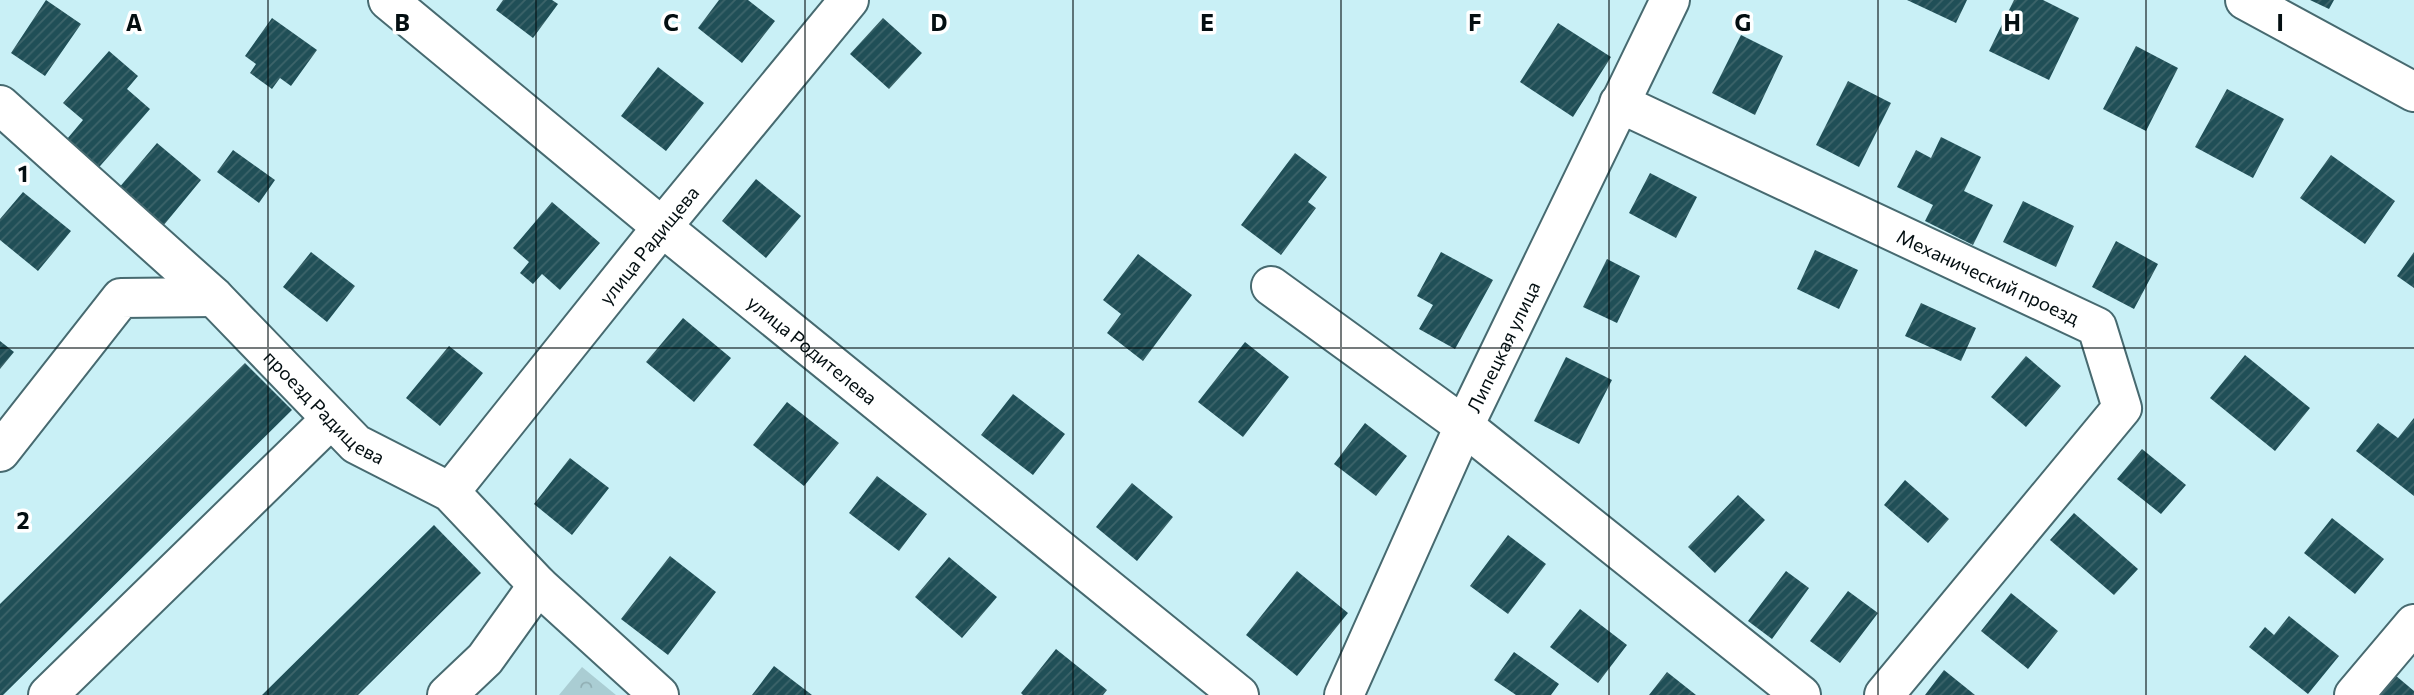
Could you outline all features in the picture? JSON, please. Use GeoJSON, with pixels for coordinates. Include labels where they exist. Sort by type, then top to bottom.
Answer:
{"type":"FeatureCollection","features":[{"type":"Feature","properties":{"kind":"street","name":"улица Родителева"},"geometry":{"type":"LineString","coordinates":[[388,0],[662,227],[1239,695]]}},
{"type":"Feature","properties":{"kind":"street","name":"улица Радищева"},"geometry":{"type":"LineString","coordinates":[[450,492],[662,227],[849,0]]}},
{"type":"Feature","properties":{"kind":"street","name":"Липецкая улица"},"geometry":{"type":"LineString","coordinates":[[1343,695],[1464,426],[1670,0]]}},
{"type":"Feature","properties":{"kind":"street"},"geometry":{"type":"LineString","coordinates":[[2245,0],[2414,92]]}},
{"type":"Feature","properties":{"kind":"street","name":"Механический проезд"},"geometry":{"type":"LineString","coordinates":[[1619,103],[2096,327],[2122,408],[1884,695]]}},
{"type":"Feature","properties":{"kind":"street","name":"проезд Радищева"},"geometry":{"type":"LineString","coordinates":[[0,105],[214,297],[356,443],[450,492],[538,584],[659,695]]}},
{"type":"Feature","properties":{"kind":"street"},"geometry":{"type":"LineString","coordinates":[[1271,286],[1464,426],[1801,695]]}},
{"type":"Feature","properties":{"kind":"street"},"geometry":{"type":"LineString","coordinates":[[0,452],[121,298],[214,297]]}},
{"type":"Feature","properties":{"kind":"street"},"geometry":{"type":"LineString","coordinates":[[48,695],[331,419]]}},
{"type":"Feature","properties":{"kind":"street"},"geometry":{"type":"LineString","coordinates":[[447,695],[485,659],[538,584]]}},
{"type":"Feature","properties":{"kind":"street"},"geometry":{"type":"LineString","coordinates":[[2354,695],[2414,624]]}},
{"type":"Feature","properties":{"kind":"green space"},"geometry":{"type":"Polygon","coordinates":[[[582,667],[616,695],[559,695],[582,667]]]}},
{"type":"Feature","properties":{"kind":"building"},"geometry":{"type":"Polygon","coordinates":[[[46,0],[81,24],[45,76],[11,53],[46,0]]]}},
{"type":"Feature","properties":{"kind":"building"},"geometry":{"type":"Polygon","coordinates":[[[503,0],[552,0],[558,4],[533,38],[496,10],[503,0]]]}},
{"type":"Feature","properties":{"kind":"building"},"geometry":{"type":"Polygon","coordinates":[[[719,0],[748,0],[775,21],[742,63],[698,28],[719,0]]]}},
{"type":"Feature","properties":{"kind":"building"},"geometry":{"type":"Polygon","coordinates":[[[1907,0],[1967,0],[1956,23],[1907,0]]]}},
{"type":"Feature","properties":{"kind":"building"},"geometry":{"type":"Polygon","coordinates":[[[2014,0],[2043,0],[2079,18],[2049,80],[1989,51],[2014,0]]]}},
{"type":"Feature","properties":{"kind":"building"},"geometry":{"type":"Polygon","coordinates":[[[2310,0],[2334,0],[2329,9],[2310,0]]]}},
{"type":"Feature","properties":{"kind":"building"},"geometry":{"type":"Polygon","coordinates":[[[272,18],[317,50],[291,86],[280,78],[272,89],[250,73],[256,64],[245,56],[272,18]]]}},
{"type":"Feature","properties":{"kind":"building"},"geometry":{"type":"Polygon","coordinates":[[[883,18],[922,53],[889,89],[850,54],[883,18]]]}},
{"type":"Feature","properties":{"kind":"building"},"geometry":{"type":"Polygon","coordinates":[[[1558,23],[1611,57],[1573,117],[1520,82],[1558,23]]]}},
{"type":"Feature","properties":{"kind":"building"},"geometry":{"type":"Polygon","coordinates":[[[1741,35],[1783,56],[1755,115],[1712,93],[1741,35]]]}},
{"type":"Feature","properties":{"kind":"building"},"geometry":{"type":"Polygon","coordinates":[[[2136,46],[2178,68],[2146,131],[2103,109],[2136,46]]]}},
{"type":"Feature","properties":{"kind":"building"},"geometry":{"type":"Polygon","coordinates":[[[109,51],[138,76],[127,89],[150,109],[94,173],[62,145],[83,120],[63,103],[109,51]]]}},
{"type":"Feature","properties":{"kind":"building"},"geometry":{"type":"Polygon","coordinates":[[[658,67],[704,103],[666,151],[621,116],[658,67]]]}},
{"type":"Feature","properties":{"kind":"building"},"geometry":{"type":"Polygon","coordinates":[[[1848,81],[1891,103],[1859,167],[1816,145],[1848,81]]]}},
{"type":"Feature","properties":{"kind":"building"},"geometry":{"type":"Polygon","coordinates":[[[2227,89],[2284,119],[2253,178],[2195,147],[2227,89]]]}},
{"type":"Feature","properties":{"kind":"building"},"geometry":{"type":"Polygon","coordinates":[[[1941,137],[1981,157],[1964,191],[1993,205],[1973,245],[1925,221],[1933,205],[1897,187],[1916,150],[1931,158],[1941,137]]]}},
{"type":"Feature","properties":{"kind":"building"},"geometry":{"type":"Polygon","coordinates":[[[157,143],[201,180],[163,226],[118,189],[157,143]]]}},
{"type":"Feature","properties":{"kind":"building"},"geometry":{"type":"Polygon","coordinates":[[[233,150],[275,180],[259,203],[217,172],[233,150]]]}},
{"type":"Feature","properties":{"kind":"building"},"geometry":{"type":"Polygon","coordinates":[[[1295,153],[1327,177],[1308,202],[1316,208],[1281,255],[1241,225],[1295,153]]]}},
{"type":"Feature","properties":{"kind":"building"},"geometry":{"type":"Polygon","coordinates":[[[2331,155],[2395,201],[2365,244],[2300,198],[2331,155]]]}},
{"type":"Feature","properties":{"kind":"building"},"geometry":{"type":"Polygon","coordinates":[[[1650,173],[1697,197],[1676,238],[1629,213],[1650,173]]]}},
{"type":"Feature","properties":{"kind":"building"},"geometry":{"type":"Polygon","coordinates":[[[756,179],[801,216],[766,258],[722,221],[756,179]]]}},
{"type":"Feature","properties":{"kind":"building"},"geometry":{"type":"Polygon","coordinates":[[[23,192],[71,231],[38,271],[0,240],[0,219],[23,192]]]}},
{"type":"Feature","properties":{"kind":"building"},"geometry":{"type":"Polygon","coordinates":[[[2023,201],[2074,226],[2056,267],[2003,242],[2023,201]]]}},
{"type":"Feature","properties":{"kind":"building"},"geometry":{"type":"Polygon","coordinates":[[[552,202],[600,243],[560,290],[542,274],[533,284],[520,273],[529,262],[513,248],[552,202]]]}},
{"type":"Feature","properties":{"kind":"building"},"geometry":{"type":"Polygon","coordinates":[[[2116,241],[2158,264],[2134,309],[2092,287],[2116,241]]]}},
{"type":"Feature","properties":{"kind":"building"},"geometry":{"type":"Polygon","coordinates":[[[1815,250],[1858,270],[1839,309],[1797,289],[1815,250]]]}},
{"type":"Feature","properties":{"kind":"building"},"geometry":{"type":"Polygon","coordinates":[[[311,252],[355,286],[327,322],[283,287],[311,252]]]}},
{"type":"Feature","properties":{"kind":"building"},"geometry":{"type":"Polygon","coordinates":[[[1441,252],[1493,280],[1455,349],[1419,329],[1433,305],[1417,296],[1441,252]]]}},
{"type":"Feature","properties":{"kind":"building"},"geometry":{"type":"Polygon","coordinates":[[[2414,252],[2414,288],[2397,276],[2414,252]]]}},
{"type":"Feature","properties":{"kind":"building"},"geometry":{"type":"Polygon","coordinates":[[[1138,254],[1192,295],[1143,361],[1107,333],[1121,314],[1103,300],[1138,254]]]}},
{"type":"Feature","properties":{"kind":"building"},"geometry":{"type":"Polygon","coordinates":[[[1607,259],[1640,276],[1617,323],[1583,307],[1607,259]]]}},
{"type":"Feature","properties":{"kind":"building"},"geometry":{"type":"Polygon","coordinates":[[[1921,303],[1976,328],[1961,361],[1905,336],[1921,303]]]}},
{"type":"Feature","properties":{"kind":"building"},"geometry":{"type":"Polygon","coordinates":[[[683,318],[731,358],[694,402],[646,362],[683,318]]]}},
{"type":"Feature","properties":{"kind":"building"},"geometry":{"type":"Polygon","coordinates":[[[0,341],[14,352],[0,369],[0,341]]]}},
{"type":"Feature","properties":{"kind":"building"},"geometry":{"type":"Polygon","coordinates":[[[1245,342],[1289,377],[1243,437],[1198,402],[1245,342]]]}},
{"type":"Feature","properties":{"kind":"building"},"geometry":{"type":"Polygon","coordinates":[[[449,346],[483,373],[440,426],[406,398],[449,346]]]}},
{"type":"Feature","properties":{"kind":"building"},"geometry":{"type":"Polygon","coordinates":[[[2245,355],[2310,408],[2275,451],[2210,398],[2245,355]]]}},
{"type":"Feature","properties":{"kind":"building"},"geometry":{"type":"Polygon","coordinates":[[[2026,356],[2061,386],[2026,427],[1991,397],[2026,356]]]}},
{"type":"Feature","properties":{"kind":"building"},"geometry":{"type":"Polygon","coordinates":[[[1566,357],[1612,380],[1579,444],[1534,421],[1566,357]]]}},
{"type":"Feature","properties":{"kind":"building"},"geometry":{"type":"Polygon","coordinates":[[[245,363],[292,410],[0,695],[0,604],[245,363]]]}},
{"type":"Feature","properties":{"kind":"building"},"geometry":{"type":"Polygon","coordinates":[[[1013,394],[1065,434],[1033,475],[981,435],[1013,394]]]}},
{"type":"Feature","properties":{"kind":"building"},"geometry":{"type":"Polygon","coordinates":[[[787,402],[839,443],[804,486],[753,445],[787,402]]]}},
{"type":"Feature","properties":{"kind":"building"},"geometry":{"type":"Polygon","coordinates":[[[2414,418],[2414,496],[2356,451],[2378,423],[2398,438],[2414,418]]]}},
{"type":"Feature","properties":{"kind":"building"},"geometry":{"type":"Polygon","coordinates":[[[1365,423],[1407,456],[1376,496],[1334,464],[1365,423]]]}},
{"type":"Feature","properties":{"kind":"building"},"geometry":{"type":"Polygon","coordinates":[[[2142,449],[2186,485],[2161,514],[2117,479],[2142,449]]]}},
{"type":"Feature","properties":{"kind":"building"},"geometry":{"type":"Polygon","coordinates":[[[570,458],[609,488],[572,535],[534,504],[570,458]]]}},
{"type":"Feature","properties":{"kind":"building"},"geometry":{"type":"Polygon","coordinates":[[[877,476],[927,514],[899,551],[849,513],[877,476]]]}},
{"type":"Feature","properties":{"kind":"building"},"geometry":{"type":"Polygon","coordinates":[[[1905,480],[1949,519],[1928,543],[1884,505],[1905,480]]]}},
{"type":"Feature","properties":{"kind":"building"},"geometry":{"type":"Polygon","coordinates":[[[1132,483],[1173,517],[1137,561],[1096,527],[1132,483]]]}},
{"type":"Feature","properties":{"kind":"building"},"geometry":{"type":"Polygon","coordinates":[[[1738,495],[1765,520],[1715,573],[1688,547],[1738,495]]]}},
{"type":"Feature","properties":{"kind":"building"},"geometry":{"type":"Polygon","coordinates":[[[2074,513],[2138,569],[2114,595],[2050,540],[2074,513]]]}},
{"type":"Feature","properties":{"kind":"building"},"geometry":{"type":"Polygon","coordinates":[[[2332,518],[2384,559],[2355,594],[2304,553],[2332,518]]]}},
{"type":"Feature","properties":{"kind":"building"},"geometry":{"type":"Polygon","coordinates":[[[434,525],[481,573],[358,695],[262,695],[434,525]]]}},
{"type":"Feature","properties":{"kind":"building"},"geometry":{"type":"Polygon","coordinates":[[[1508,535],[1546,564],[1508,614],[1470,586],[1508,535]]]}},
{"type":"Feature","properties":{"kind":"building"},"geometry":{"type":"Polygon","coordinates":[[[670,556],[716,592],[668,655],[621,619],[670,556]]]}},
{"type":"Feature","properties":{"kind":"building"},"geometry":{"type":"Polygon","coordinates":[[[949,557],[997,597],[962,638],[915,597],[949,557]]]}},
{"type":"Feature","properties":{"kind":"building"},"geometry":{"type":"Polygon","coordinates":[[[1297,571],[1348,613],[1297,676],[1246,635],[1297,571]]]}},
{"type":"Feature","properties":{"kind":"building"},"geometry":{"type":"Polygon","coordinates":[[[1786,571],[1809,588],[1772,639],[1748,621],[1786,571]]]}},
{"type":"Feature","properties":{"kind":"building"},"geometry":{"type":"Polygon","coordinates":[[[1848,591],[1878,613],[1840,663],[1810,641],[1848,591]]]}},
{"type":"Feature","properties":{"kind":"building"},"geometry":{"type":"Polygon","coordinates":[[[2011,593],[2058,631],[2028,669],[1981,631],[2011,593]]]}},
{"type":"Feature","properties":{"kind":"building"},"geometry":{"type":"Polygon","coordinates":[[[1580,609],[1627,645],[1598,683],[1550,647],[1580,609]]]}},
{"type":"Feature","properties":{"kind":"building"},"geometry":{"type":"Polygon","coordinates":[[[2289,616],[2339,656],[2308,694],[2249,647],[2265,627],[2274,635],[2289,616]]]}},
{"type":"Feature","properties":{"kind":"building"},"geometry":{"type":"Polygon","coordinates":[[[1056,649],[1107,690],[1103,695],[1023,695],[1021,693],[1056,649]]]}},
{"type":"Feature","properties":{"kind":"building"},"geometry":{"type":"Polygon","coordinates":[[[1514,652],[1559,684],[1551,695],[1516,695],[1494,680],[1514,652]]]}},
{"type":"Feature","properties":{"kind":"building"},"geometry":{"type":"Polygon","coordinates":[[[774,666],[812,695],[752,695],[774,666]]]}},
{"type":"Feature","properties":{"kind":"building"},"geometry":{"type":"Polygon","coordinates":[[[1944,670],[1975,695],[1925,695],[1944,670]]]}},
{"type":"Feature","properties":{"kind":"building"},"geometry":{"type":"Polygon","coordinates":[[[1667,672],[1696,695],[1649,695],[1667,672]]]}},
{"type":"Feature","properties":{"kind":"building"},"geometry":{"type":"Polygon","coordinates":[[[2395,675],[2414,691],[2414,695],[2378,695],[2395,675]]]}}]}
